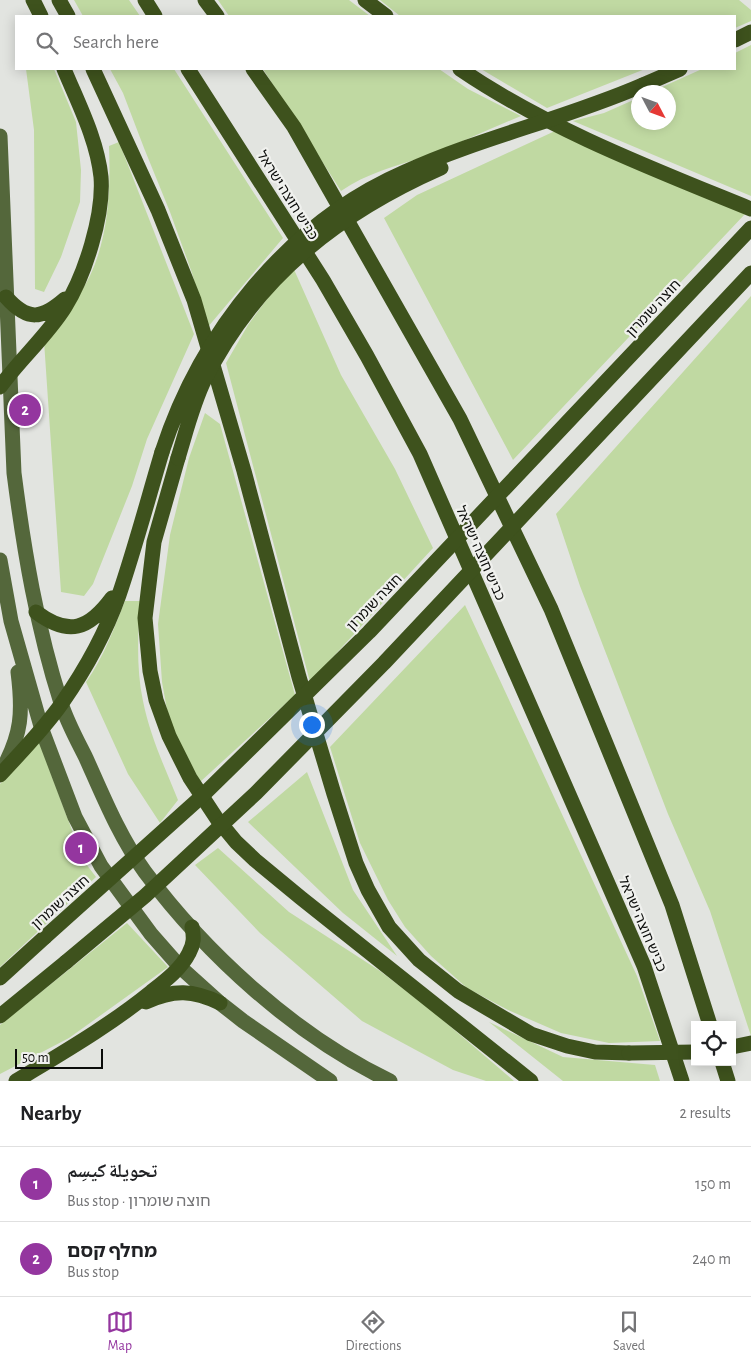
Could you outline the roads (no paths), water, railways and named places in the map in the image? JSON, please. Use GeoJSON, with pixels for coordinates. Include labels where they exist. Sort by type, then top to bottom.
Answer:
{"type":"FeatureCollection","features":[{"type":"Feature","properties":{"kind":"highway"},"geometry":{"type":"LineString","coordinates":[[33,0],[40,15]]}},
{"type":"Feature","properties":{"kind":"highway"},"geometry":{"type":"LineString","coordinates":[[59,0],[67,15]]}},
{"type":"Feature","properties":{"kind":"highway"},"geometry":{"type":"LineString","coordinates":[[145,0],[154,15]]}},
{"type":"Feature","properties":{"kind":"highway"},"geometry":{"type":"LineString","coordinates":[[205,0],[215,15]]}},
{"type":"Feature","properties":{"kind":"highway"},"geometry":{"type":"LineString","coordinates":[[365,0],[385,15]]}},
{"type":"Feature","properties":{"kind":"highway"},"geometry":{"type":"LineString","coordinates":[[736,40],[751,32]]}},
{"type":"Feature","properties":{"kind":"highway"},"geometry":{"type":"LineString","coordinates":[[4,381],[54,322],[75,288],[90,251],[99,215],[101,177],[90,131],[64,70]]}},
{"type":"Feature","properties":{"kind":"highway"},"geometry":{"type":"LineString","coordinates":[[93,70],[158,210],[194,300],[244,471],[299,677],[331,785],[356,863],[368,890],[389,927],[419,960],[458,991],[531,1034],[567,1046],[595,1052],[691,1052]]}},
{"type":"Feature","properties":{"kind":"highway","name":"כביש חוצה ישראל"},"geometry":{"type":"LineString","coordinates":[[189,70],[323,280],[420,454],[644,966],[682,1081]]}},
{"type":"Feature","properties":{"kind":"highway","name":"כביש חוצה ישראל"},"geometry":{"type":"LineString","coordinates":[[254,70],[294,127],[460,419],[543,591],[672,905],[709,1021]]}},
{"type":"Feature","properties":{"kind":"highway"},"geometry":{"type":"LineString","coordinates":[[461,70],[482,84],[554,123],[607,148],[751,209]]}},
{"type":"Feature","properties":{"kind":"highway"},"geometry":{"type":"LineString","coordinates":[[0,774],[42,730],[77,680],[99,639],[118,596],[162,452],[191,379],[214,340],[242,302],[286,252],[325,219],[376,186],[404,172],[612,98],[678,70]]}},
{"type":"Feature","properties":{"kind":"highway"},"geometry":{"type":"LineString","coordinates":[[526,128],[382,196],[332,228],[295,259],[271,283],[240,323],[205,379],[178,458],[154,542],[145,618],[150,671],[156,700],[169,736],[190,778],[217,820],[255,860],[531,1081]]}},
{"type":"Feature","properties":{"kind":"highway","name":"חוצה שומרון"},"geometry":{"type":"LineString","coordinates":[[0,978],[201,797],[369,632],[751,228]]}},
{"type":"Feature","properties":{"kind":"highway"},"geometry":{"type":"LineString","coordinates":[[0,1016],[145,896],[256,793],[391,656],[751,273]]}},
{"type":"Feature","properties":{"kind":"highway"},"geometry":{"type":"LineString","coordinates":[[6,297],[21,311],[35,316],[51,311],[75,288]]}},
{"type":"Feature","properties":{"kind":"highway"},"geometry":{"type":"LineString","coordinates":[[36,612],[48,621],[60,626],[81,625],[95,618],[113,596],[128,565]]}},
{"type":"Feature","properties":{"kind":"highway"},"geometry":{"type":"LineString","coordinates":[[16,1081],[74,1046],[131,1008],[180,967],[189,953],[194,939],[192,927]]}},
{"type":"Feature","properties":{"kind":"highway"},"geometry":{"type":"LineString","coordinates":[[131,1008],[152,999],[181,992],[194,993],[220,1003]]}},
{"type":"Feature","properties":{"kind":"highway"},"geometry":{"type":"LineString","coordinates":[[736,1046],[751,1043]]}},
{"type":"Feature","properties":{"kind":"highway"},"geometry":{"type":"LineString","coordinates":[[723,1066],[728,1081]]}},
{"type":"Feature","properties":{"kind":"main road"},"geometry":{"type":"LineString","coordinates":[[0,136],[6,297],[4,381],[21,526],[36,612],[61,704],[104,798],[144,871],[192,927],[215,953],[268,1001],[311,1035],[390,1081]]}},
{"type":"Feature","properties":{"kind":"main road"},"geometry":{"type":"LineString","coordinates":[[0,560],[11,621],[21,713],[20,727],[16,740],[0,774]]}},
{"type":"Feature","properties":{"kind":"main road"},"geometry":{"type":"LineString","coordinates":[[11,621],[42,730],[75,817],[101,866],[151,934],[180,967],[220,1003],[303,1064],[330,1081]]}},
{"type":"Feature","properties":{"kind":"place","name":"מחלף קסם"},"geometry":{"type":"Point","coordinates":[25,410]}},
{"type":"Feature","properties":{"kind":"place","name":"تحويلة كيسِم"},"geometry":{"type":"Point","coordinates":[81,848]}}]}
